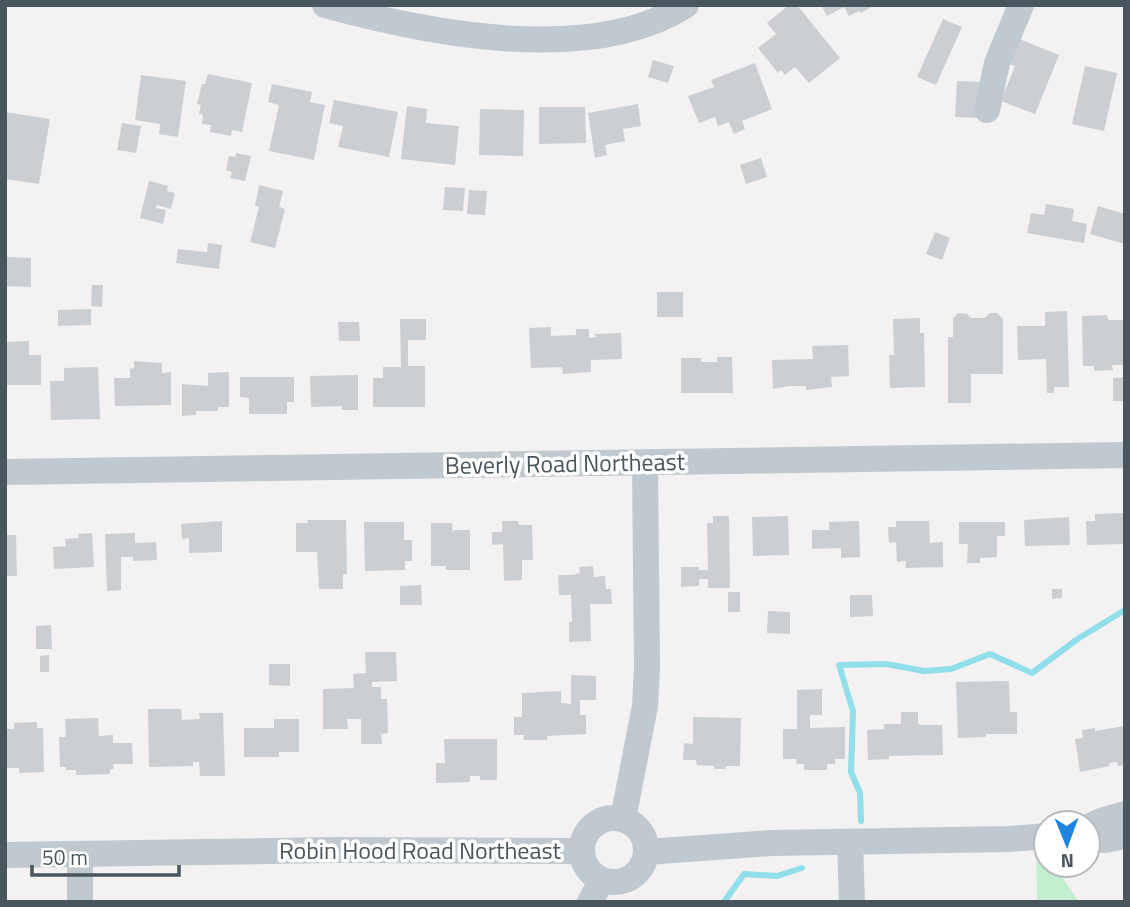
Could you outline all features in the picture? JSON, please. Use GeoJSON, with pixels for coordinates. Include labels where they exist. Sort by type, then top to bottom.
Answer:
{"type":"FeatureCollection","features":[{"type":"Feature","properties":{"kind":"street"},"geometry":{"type":"LineString","coordinates":[[325,5],[388,22],[443,32],[489,37],[552,38],[606,36],[642,28],[685,5]]}},
{"type":"Feature","properties":{"kind":"street"},"geometry":{"type":"LineString","coordinates":[[987,110],[997,63],[1021,5]]}},
{"type":"Feature","properties":{"kind":"street","name":"Beverly Road Northeast"},"geometry":{"type":"LineString","coordinates":[[5,472],[1125,455]]}},
{"type":"Feature","properties":{"kind":"street"},"geometry":{"type":"LineString","coordinates":[[623,819],[645,706],[645,463]]}},
{"type":"Feature","properties":{"kind":"street"},"geometry":{"type":"LineString","coordinates":[[1102,821],[1125,814]]}},
{"type":"Feature","properties":{"kind":"street"},"geometry":{"type":"LineString","coordinates":[[623,819],[640,831],[647,852],[641,868],[620,882],[596,891],[582,851],[583,842],[591,828],[606,820],[623,819]]}},
{"type":"Feature","properties":{"kind":"street"},"geometry":{"type":"LineString","coordinates":[[1102,839],[1125,836]]}},
{"type":"Feature","properties":{"kind":"street"},"geometry":{"type":"LineString","coordinates":[[647,852],[772,843],[1032,837]]}},
{"type":"Feature","properties":{"kind":"street"},"geometry":{"type":"LineString","coordinates":[[850,842],[852,902]]}},
{"type":"Feature","properties":{"kind":"street","name":"Robin Hood Road Northeast"},"geometry":{"type":"LineString","coordinates":[[5,855],[335,850],[582,851]]}},
{"type":"Feature","properties":{"kind":"street"},"geometry":{"type":"LineString","coordinates":[[80,854],[80,902]]}},
{"type":"Feature","properties":{"kind":"green space"},"geometry":{"type":"Polygon","coordinates":[[[1037,879],[1063,879],[1079,902],[1037,902],[1037,879]]]}},
{"type":"Feature","properties":{"kind":"building"},"geometry":{"type":"Polygon","coordinates":[[[789,5],[797,5],[840,58],[809,83],[795,67],[785,75],[781,70],[778,73],[758,48],[776,34],[767,23],[789,5]]]}},
{"type":"Feature","properties":{"kind":"building"},"geometry":{"type":"Polygon","coordinates":[[[821,5],[875,5],[849,16],[844,7],[827,16],[821,5]]]}},
{"type":"Feature","properties":{"kind":"building"},"geometry":{"type":"Polygon","coordinates":[[[943,19],[962,27],[936,85],[917,77],[943,19]]]}},
{"type":"Feature","properties":{"kind":"building"},"geometry":{"type":"Polygon","coordinates":[[[1014,37],[1059,55],[1035,114],[1001,101],[1015,66],[1004,62],[1014,37]]]}},
{"type":"Feature","properties":{"kind":"building"},"geometry":{"type":"Polygon","coordinates":[[[653,60],[674,66],[668,83],[648,77],[653,60]]]}},
{"type":"Feature","properties":{"kind":"building"},"geometry":{"type":"Polygon","coordinates":[[[755,63],[772,109],[742,121],[745,129],[734,134],[729,122],[718,126],[715,117],[699,123],[688,96],[714,87],[711,80],[755,63]]]}},
{"type":"Feature","properties":{"kind":"building"},"geometry":{"type":"Polygon","coordinates":[[[1085,66],[1117,73],[1104,131],[1072,124],[1085,66]]]}},
{"type":"Feature","properties":{"kind":"building"},"geometry":{"type":"Polygon","coordinates":[[[208,74],[252,83],[242,132],[232,130],[231,136],[210,132],[211,125],[202,124],[203,115],[199,114],[201,105],[197,104],[202,84],[205,84],[208,74]]]}},
{"type":"Feature","properties":{"kind":"building"},"geometry":{"type":"Polygon","coordinates":[[[141,75],[186,81],[178,137],[159,134],[160,124],[135,120],[141,75]]]}},
{"type":"Feature","properties":{"kind":"building"},"geometry":{"type":"Polygon","coordinates":[[[957,81],[982,82],[980,118],[955,117],[957,81]]]}},
{"type":"Feature","properties":{"kind":"building"},"geometry":{"type":"Polygon","coordinates":[[[272,84],[312,92],[310,102],[325,105],[314,160],[269,151],[279,105],[268,102],[272,84]]]}},
{"type":"Feature","properties":{"kind":"building"},"geometry":{"type":"Polygon","coordinates":[[[334,100],[398,112],[389,157],[338,147],[343,126],[329,123],[334,100]]]}},
{"type":"Feature","properties":{"kind":"building"},"geometry":{"type":"Polygon","coordinates":[[[638,104],[641,126],[623,129],[625,141],[605,145],[607,155],[595,158],[588,113],[638,104]]]}},
{"type":"Feature","properties":{"kind":"building"},"geometry":{"type":"Polygon","coordinates":[[[407,106],[427,109],[426,123],[459,126],[455,165],[401,159],[407,106]]]}},
{"type":"Feature","properties":{"kind":"building"},"geometry":{"type":"Polygon","coordinates":[[[539,107],[585,107],[586,143],[539,144],[539,107]]]}},
{"type":"Feature","properties":{"kind":"building"},"geometry":{"type":"Polygon","coordinates":[[[480,109],[524,110],[523,156],[479,155],[480,109]]]}},
{"type":"Feature","properties":{"kind":"building"},"geometry":{"type":"Polygon","coordinates":[[[5,112],[50,119],[39,184],[5,179],[5,112]]]}},
{"type":"Feature","properties":{"kind":"building"},"geometry":{"type":"Polygon","coordinates":[[[122,123],[141,126],[136,153],[117,150],[122,123]]]}},
{"type":"Feature","properties":{"kind":"building"},"geometry":{"type":"Polygon","coordinates":[[[236,153],[251,156],[245,181],[230,178],[232,172],[226,170],[229,156],[235,157],[236,153]]]}},
{"type":"Feature","properties":{"kind":"building"},"geometry":{"type":"Polygon","coordinates":[[[761,158],[767,177],[746,184],[740,165],[761,158]]]}},
{"type":"Feature","properties":{"kind":"building"},"geometry":{"type":"Polygon","coordinates":[[[149,181],[168,186],[167,191],[175,193],[171,209],[157,205],[156,208],[166,210],[163,224],[140,218],[149,181]]]}},
{"type":"Feature","properties":{"kind":"building"},"geometry":{"type":"Polygon","coordinates":[[[259,185],[283,191],[279,207],[285,209],[275,248],[250,242],[259,207],[255,206],[259,185]]]}},
{"type":"Feature","properties":{"kind":"building"},"geometry":{"type":"Polygon","coordinates":[[[445,187],[465,188],[463,211],[443,210],[445,187]]]}},
{"type":"Feature","properties":{"kind":"building"},"geometry":{"type":"Polygon","coordinates":[[[469,190],[487,191],[485,215],[467,214],[469,190]]]}},
{"type":"Feature","properties":{"kind":"building"},"geometry":{"type":"Polygon","coordinates":[[[1046,204],[1074,209],[1072,221],[1087,224],[1084,243],[1027,233],[1031,213],[1044,215],[1046,204]]]}},
{"type":"Feature","properties":{"kind":"building"},"geometry":{"type":"Polygon","coordinates":[[[1098,206],[1125,214],[1125,244],[1090,234],[1098,206]]]}},
{"type":"Feature","properties":{"kind":"building"},"geometry":{"type":"Polygon","coordinates":[[[935,232],[950,238],[942,260],[926,254],[935,232]]]}},
{"type":"Feature","properties":{"kind":"building"},"geometry":{"type":"Polygon","coordinates":[[[208,243],[222,245],[219,269],[176,263],[178,249],[207,252],[208,243]]]}},
{"type":"Feature","properties":{"kind":"building"},"geometry":{"type":"Polygon","coordinates":[[[5,257],[31,258],[31,287],[5,286],[5,257]]]}},
{"type":"Feature","properties":{"kind":"building"},"geometry":{"type":"Polygon","coordinates":[[[92,285],[103,285],[102,307],[91,306],[92,285]]]}},
{"type":"Feature","properties":{"kind":"building"},"geometry":{"type":"Polygon","coordinates":[[[657,292],[683,292],[683,317],[657,317],[657,292]]]}},
{"type":"Feature","properties":{"kind":"building"},"geometry":{"type":"Polygon","coordinates":[[[91,309],[91,325],[58,326],[58,310],[91,309]]]}},
{"type":"Feature","properties":{"kind":"building"},"geometry":{"type":"Polygon","coordinates":[[[1067,311],[1069,387],[1054,387],[1054,393],[1047,393],[1046,359],[1018,360],[1017,326],[1045,326],[1045,312],[1067,311]]]}},
{"type":"Feature","properties":{"kind":"building"},"geometry":{"type":"Polygon","coordinates":[[[958,313],[967,314],[971,318],[985,318],[990,313],[997,313],[1003,319],[1003,374],[971,374],[971,403],[948,403],[948,337],[953,337],[953,318],[958,313]]]}},
{"type":"Feature","properties":{"kind":"building"},"geometry":{"type":"Polygon","coordinates":[[[1107,315],[1108,320],[1125,320],[1125,365],[1112,365],[1113,370],[1094,371],[1094,366],[1083,366],[1082,316],[1107,315]]]}},
{"type":"Feature","properties":{"kind":"building"},"geometry":{"type":"Polygon","coordinates":[[[920,318],[920,333],[924,333],[925,387],[890,388],[889,355],[894,355],[893,319],[920,318]]]}},
{"type":"Feature","properties":{"kind":"building"},"geometry":{"type":"Polygon","coordinates":[[[400,319],[426,319],[426,340],[408,340],[408,366],[425,366],[425,407],[373,407],[373,378],[383,378],[383,367],[401,367],[400,319]]]}},
{"type":"Feature","properties":{"kind":"building"},"geometry":{"type":"Polygon","coordinates":[[[338,322],[359,322],[360,341],[339,341],[338,322]]]}},
{"type":"Feature","properties":{"kind":"building"},"geometry":{"type":"Polygon","coordinates":[[[551,327],[551,336],[576,335],[576,329],[589,329],[589,338],[596,337],[595,334],[621,333],[622,359],[591,360],[591,372],[563,374],[562,367],[531,368],[529,328],[551,327]]]}},
{"type":"Feature","properties":{"kind":"building"},"geometry":{"type":"Polygon","coordinates":[[[29,341],[29,355],[41,355],[41,385],[5,385],[5,342],[29,341]]]}},
{"type":"Feature","properties":{"kind":"building"},"geometry":{"type":"Polygon","coordinates":[[[848,345],[849,376],[831,377],[832,387],[806,390],[806,386],[789,386],[773,389],[772,360],[813,359],[812,346],[848,345]]]}},
{"type":"Feature","properties":{"kind":"building"},"geometry":{"type":"Polygon","coordinates":[[[717,357],[732,357],[733,393],[681,393],[681,358],[701,358],[701,362],[717,362],[717,357]]]}},
{"type":"Feature","properties":{"kind":"building"},"geometry":{"type":"Polygon","coordinates":[[[134,361],[162,363],[162,373],[171,372],[171,405],[115,406],[114,378],[130,378],[134,361]]]}},
{"type":"Feature","properties":{"kind":"building"},"geometry":{"type":"Polygon","coordinates":[[[98,367],[100,419],[51,420],[50,381],[64,381],[64,368],[98,367]]]}},
{"type":"Feature","properties":{"kind":"building"},"geometry":{"type":"Polygon","coordinates":[[[229,372],[229,407],[218,407],[218,411],[196,411],[196,415],[182,416],[182,384],[208,386],[208,373],[229,372]]]}},
{"type":"Feature","properties":{"kind":"building"},"geometry":{"type":"Polygon","coordinates":[[[358,375],[358,410],[342,410],[342,406],[311,407],[310,376],[358,375]]]}},
{"type":"Feature","properties":{"kind":"building"},"geometry":{"type":"Polygon","coordinates":[[[240,377],[294,377],[294,402],[287,402],[287,414],[249,414],[249,398],[240,397],[240,377]]]}},
{"type":"Feature","properties":{"kind":"building"},"geometry":{"type":"Polygon","coordinates":[[[1125,377],[1125,401],[1113,401],[1113,378],[1125,377]]]}},
{"type":"Feature","properties":{"kind":"building"},"geometry":{"type":"Polygon","coordinates":[[[1125,513],[1124,544],[1087,545],[1086,521],[1095,521],[1095,514],[1125,513]]]}},
{"type":"Feature","properties":{"kind":"building"},"geometry":{"type":"Polygon","coordinates":[[[713,516],[729,516],[730,588],[708,588],[708,579],[699,579],[699,586],[681,587],[681,567],[708,570],[707,523],[713,523],[713,516]]]}},
{"type":"Feature","properties":{"kind":"building"},"geometry":{"type":"Polygon","coordinates":[[[788,516],[789,555],[753,556],[752,517],[788,516]]]}},
{"type":"Feature","properties":{"kind":"building"},"geometry":{"type":"Polygon","coordinates":[[[1069,517],[1070,545],[1025,546],[1024,520],[1069,517]]]}},
{"type":"Feature","properties":{"kind":"building"},"geometry":{"type":"Polygon","coordinates":[[[307,520],[346,520],[347,574],[343,574],[343,589],[319,589],[317,552],[296,552],[296,523],[308,523],[307,520]]]}},
{"type":"Feature","properties":{"kind":"building"},"geometry":{"type":"Polygon","coordinates":[[[222,521],[222,552],[189,553],[189,538],[182,539],[181,524],[222,521]]]}},
{"type":"Feature","properties":{"kind":"building"},"geometry":{"type":"Polygon","coordinates":[[[502,521],[518,521],[519,525],[532,525],[533,560],[522,560],[522,580],[504,581],[503,544],[492,545],[492,532],[502,532],[502,521]]]}},
{"type":"Feature","properties":{"kind":"building"},"geometry":{"type":"Polygon","coordinates":[[[859,521],[860,557],[841,558],[841,548],[812,549],[812,530],[829,530],[829,522],[859,521]]]}},
{"type":"Feature","properties":{"kind":"building"},"geometry":{"type":"Polygon","coordinates":[[[896,521],[929,521],[930,543],[943,542],[943,567],[906,568],[906,561],[897,562],[896,542],[889,543],[888,527],[896,527],[896,521]]]}},
{"type":"Feature","properties":{"kind":"building"},"geometry":{"type":"Polygon","coordinates":[[[364,522],[404,522],[404,540],[412,540],[412,561],[405,561],[405,570],[365,571],[364,522]]]}},
{"type":"Feature","properties":{"kind":"building"},"geometry":{"type":"Polygon","coordinates":[[[959,522],[1005,522],[1005,536],[997,536],[997,557],[980,558],[980,563],[967,563],[968,544],[959,544],[959,522]]]}},
{"type":"Feature","properties":{"kind":"building"},"geometry":{"type":"Polygon","coordinates":[[[431,523],[452,523],[453,534],[454,530],[470,530],[470,570],[446,570],[446,566],[431,566],[431,523]]]}},
{"type":"Feature","properties":{"kind":"building"},"geometry":{"type":"Polygon","coordinates":[[[92,533],[94,567],[54,569],[53,547],[66,546],[65,539],[79,538],[78,534],[92,533]]]}},
{"type":"Feature","properties":{"kind":"building"},"geometry":{"type":"Polygon","coordinates":[[[135,533],[135,543],[156,542],[157,560],[133,561],[133,557],[121,557],[121,590],[107,591],[105,534],[135,533]]]}},
{"type":"Feature","properties":{"kind":"building"},"geometry":{"type":"Polygon","coordinates":[[[5,535],[16,535],[17,576],[5,576],[5,535]]]}},
{"type":"Feature","properties":{"kind":"building"},"geometry":{"type":"Polygon","coordinates":[[[593,566],[594,577],[605,576],[606,589],[611,589],[612,604],[590,604],[591,641],[569,642],[569,622],[572,622],[571,595],[559,595],[558,575],[580,573],[579,567],[593,566]]]}},
{"type":"Feature","properties":{"kind":"building"},"geometry":{"type":"Polygon","coordinates":[[[421,585],[422,605],[400,605],[400,586],[421,585]]]}},
{"type":"Feature","properties":{"kind":"building"},"geometry":{"type":"Polygon","coordinates":[[[1052,589],[1062,589],[1062,598],[1052,599],[1052,589]]]}},
{"type":"Feature","properties":{"kind":"building"},"geometry":{"type":"Polygon","coordinates":[[[728,592],[740,592],[740,612],[728,612],[728,592]]]}},
{"type":"Feature","properties":{"kind":"building"},"geometry":{"type":"Polygon","coordinates":[[[850,595],[872,595],[873,616],[850,617],[850,595]]]}},
{"type":"Feature","properties":{"kind":"building"},"geometry":{"type":"Polygon","coordinates":[[[768,611],[790,612],[790,634],[767,633],[768,611]]]}},
{"type":"Feature","properties":{"kind":"building"},"geometry":{"type":"Polygon","coordinates":[[[51,625],[52,649],[36,649],[36,626],[51,625]]]}},
{"type":"Feature","properties":{"kind":"building"},"geometry":{"type":"Polygon","coordinates":[[[365,652],[396,652],[397,681],[372,682],[372,687],[381,687],[381,699],[387,699],[388,733],[381,734],[382,744],[361,744],[361,719],[347,719],[348,729],[323,729],[323,689],[354,688],[353,674],[366,673],[365,652]]]}},
{"type":"Feature","properties":{"kind":"building"},"geometry":{"type":"Polygon","coordinates":[[[49,655],[49,672],[40,672],[40,656],[49,655]]]}},
{"type":"Feature","properties":{"kind":"building"},"geometry":{"type":"Polygon","coordinates":[[[269,664],[290,664],[290,686],[269,685],[269,664]]]}},
{"type":"Feature","properties":{"kind":"building"},"geometry":{"type":"Polygon","coordinates":[[[571,675],[596,676],[596,700],[580,700],[580,715],[586,715],[586,734],[547,736],[547,740],[523,740],[524,735],[514,735],[514,717],[522,717],[522,693],[561,691],[561,703],[571,704],[571,675]]]}},
{"type":"Feature","properties":{"kind":"building"},"geometry":{"type":"Polygon","coordinates":[[[1009,681],[1010,712],[1017,712],[1017,734],[958,738],[956,682],[1009,681]]]}},
{"type":"Feature","properties":{"kind":"building"},"geometry":{"type":"Polygon","coordinates":[[[822,689],[822,715],[810,715],[810,728],[845,727],[845,759],[835,759],[835,764],[827,764],[827,770],[804,770],[804,764],[797,764],[796,759],[783,759],[783,729],[797,729],[797,690],[822,689]]]}},
{"type":"Feature","properties":{"kind":"building"},"geometry":{"type":"Polygon","coordinates":[[[148,709],[181,709],[182,720],[200,719],[199,713],[223,713],[225,776],[200,776],[199,762],[193,762],[193,766],[149,767],[148,709]]]}},
{"type":"Feature","properties":{"kind":"building"},"geometry":{"type":"Polygon","coordinates":[[[901,712],[918,712],[918,723],[921,725],[942,725],[943,755],[889,756],[889,759],[868,760],[867,730],[884,729],[884,724],[901,724],[901,712]]]}},
{"type":"Feature","properties":{"kind":"building"},"geometry":{"type":"Polygon","coordinates":[[[693,717],[741,718],[740,766],[714,769],[714,766],[697,765],[696,760],[683,760],[684,743],[693,744],[693,717]]]}},
{"type":"Feature","properties":{"kind":"building"},"geometry":{"type":"Polygon","coordinates":[[[98,718],[99,736],[113,735],[113,743],[132,743],[133,764],[113,764],[114,769],[110,769],[110,774],[76,775],[76,770],[60,767],[59,737],[66,737],[65,719],[98,718]]]}},
{"type":"Feature","properties":{"kind":"building"},"geometry":{"type":"Polygon","coordinates":[[[274,719],[299,719],[299,752],[279,752],[279,757],[244,757],[244,728],[274,728],[274,719]]]}},
{"type":"Feature","properties":{"kind":"building"},"geometry":{"type":"Polygon","coordinates":[[[37,722],[37,728],[43,728],[44,772],[19,773],[19,768],[5,768],[5,729],[14,729],[14,723],[37,722]]]}},
{"type":"Feature","properties":{"kind":"building"},"geometry":{"type":"Polygon","coordinates":[[[1125,726],[1125,765],[1109,763],[1110,766],[1080,772],[1075,739],[1083,738],[1082,730],[1095,728],[1095,731],[1125,726]]]}},
{"type":"Feature","properties":{"kind":"building"},"geometry":{"type":"Polygon","coordinates":[[[444,739],[497,739],[497,780],[480,780],[480,776],[470,776],[470,782],[436,783],[436,763],[445,763],[444,739]]]}},
{"type":"Feature","properties":{"kind":"waterway"},"geometry":{"type":"LineString","coordinates":[[861,821],[860,793],[851,772],[853,711],[839,665],[886,664],[924,671],[951,669],[990,654],[1032,673],[1079,638],[1125,610]]}},
{"type":"Feature","properties":{"kind":"waterway"},"geometry":{"type":"LineString","coordinates":[[724,902],[744,874],[777,876],[802,868]]}}]}
